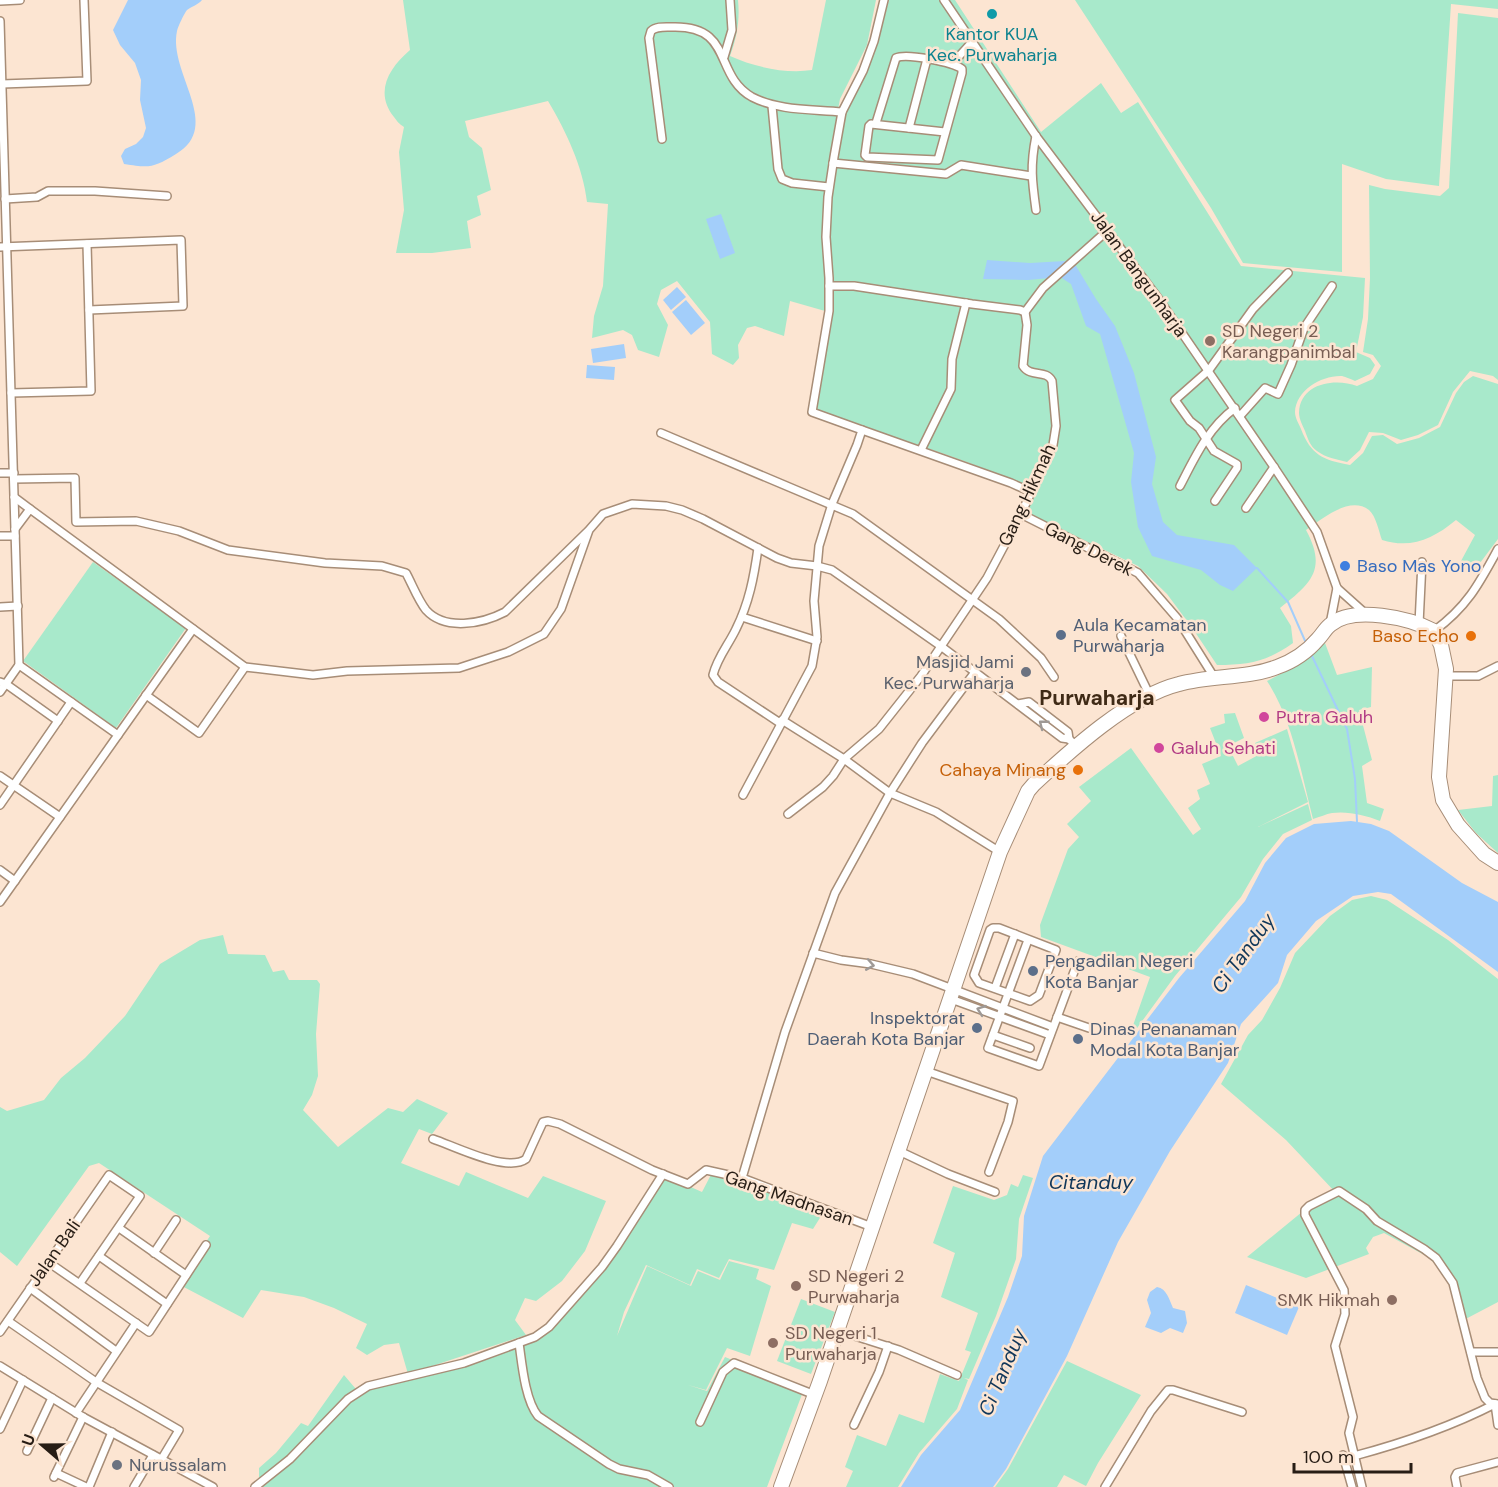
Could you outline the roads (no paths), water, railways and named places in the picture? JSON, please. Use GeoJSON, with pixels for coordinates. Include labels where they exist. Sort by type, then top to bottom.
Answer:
{"type":"FeatureCollection","features":[{"type":"Feature","properties":{"kind":"highway"},"geometry":{"type":"LineString","coordinates":[[782,1487],[1000,852],[1028,791],[1073,743],[1150,696],[1180,683],[1257,673],[1293,661],[1306,652],[1330,625],[1340,619],[1368,615],[1392,617],[1419,624],[1434,632],[1444,656],[1445,676],[1439,777],[1443,800],[1458,825],[1484,854],[1498,863]]}},
{"type":"Feature","properties":{"kind":"street"},"geometry":{"type":"LineString","coordinates":[[0,1],[20,0]]}},
{"type":"Feature","properties":{"kind":"street"},"geometry":{"type":"LineString","coordinates":[[2,84],[87,81],[84,0]]}},
{"type":"Feature","properties":{"kind":"street"},"geometry":{"type":"LineString","coordinates":[[724,57],[732,30],[730,0]]}},
{"type":"Feature","properties":{"kind":"street"},"geometry":{"type":"LineString","coordinates":[[884,0],[874,41],[863,71],[842,112],[833,163],[826,237],[829,311],[812,412],[1031,492]]}},
{"type":"Feature","properties":{"kind":"street","name":"Jalan Bangunharja"},"geometry":{"type":"LineString","coordinates":[[945,0],[1036,136],[1108,230],[1235,408],[1317,532],[1337,588]]}},
{"type":"Feature","properties":{"kind":"street"},"geometry":{"type":"LineString","coordinates":[[0,21],[5,199],[3,247],[11,393],[19,665],[3,683],[0,692]]}},
{"type":"Feature","properties":{"kind":"street"},"geometry":{"type":"LineString","coordinates":[[662,139],[649,38],[652,29],[685,27],[704,32],[717,44],[736,83],[748,94],[772,106],[842,112]]}},
{"type":"Feature","properties":{"kind":"street"},"geometry":{"type":"LineString","coordinates":[[951,64],[972,42]]}},
{"type":"Feature","properties":{"kind":"street"},"geometry":{"type":"LineString","coordinates":[[876,123],[896,58],[900,56],[960,67],[962,73],[940,155],[935,161],[867,157],[864,152],[868,126],[876,123],[945,132]]}},
{"type":"Feature","properties":{"kind":"street"},"geometry":{"type":"LineString","coordinates":[[909,128],[927,60]]}},
{"type":"Feature","properties":{"kind":"street"},"geometry":{"type":"LineString","coordinates":[[772,106],[778,169],[782,179],[792,183],[830,187]]}},
{"type":"Feature","properties":{"kind":"street"},"geometry":{"type":"LineString","coordinates":[[1036,136],[1031,161],[1036,210]]}},
{"type":"Feature","properties":{"kind":"street"},"geometry":{"type":"LineString","coordinates":[[833,163],[946,174],[961,165],[1031,176]]}},
{"type":"Feature","properties":{"kind":"street"},"geometry":{"type":"LineString","coordinates":[[5,199],[37,197],[48,191],[95,190],[167,196]]}},
{"type":"Feature","properties":{"kind":"street"},"geometry":{"type":"LineString","coordinates":[[829,286],[854,286],[1025,312],[1043,288],[1108,230]]}},
{"type":"Feature","properties":{"kind":"street"},"geometry":{"type":"LineString","coordinates":[[3,247],[181,240],[183,306],[89,310]]}},
{"type":"Feature","properties":{"kind":"street"},"geometry":{"type":"LineString","coordinates":[[11,393],[92,390],[87,244]]}},
{"type":"Feature","properties":{"kind":"street"},"geometry":{"type":"LineString","coordinates":[[1215,501],[1237,466],[1214,451],[1206,438],[1174,401],[1209,370],[1253,309],[1288,273]]}},
{"type":"Feature","properties":{"kind":"street"},"geometry":{"type":"LineString","coordinates":[[1240,416],[1265,388],[1278,394],[1304,328],[1332,286]]}},
{"type":"Feature","properties":{"kind":"street"},"geometry":{"type":"LineString","coordinates":[[921,450],[951,389],[952,359],[966,303]]}},
{"type":"Feature","properties":{"kind":"street","name":"Gang Hikmah"},"geometry":{"type":"LineString","coordinates":[[788,814],[823,788],[844,759],[879,729],[921,676],[987,578],[1047,461],[1056,426],[1052,381],[1050,376],[1032,374],[1023,366],[1027,325],[1025,312]]}},
{"type":"Feature","properties":{"kind":"street"},"geometry":{"type":"LineString","coordinates":[[1180,486],[1206,438],[1235,408]]}},
{"type":"Feature","properties":{"kind":"street"},"geometry":{"type":"LineString","coordinates":[[743,795],[809,674],[817,641],[818,629],[814,601],[822,534],[862,430]]}},
{"type":"Feature","properties":{"kind":"street"},"geometry":{"type":"LineString","coordinates":[[661,433],[853,514],[875,528],[913,559],[973,599],[1024,641],[1041,658],[1054,677]]}},
{"type":"Feature","properties":{"kind":"street"},"geometry":{"type":"LineString","coordinates":[[1246,508],[1274,467]]}},
{"type":"Feature","properties":{"kind":"street"},"geometry":{"type":"LineString","coordinates":[[0,473],[14,476],[75,478],[76,522],[136,521],[179,531],[228,550],[325,563],[382,566],[406,573],[426,610],[444,622],[461,624],[494,617],[505,612],[603,514],[632,504],[671,507],[704,519],[777,558],[791,563],[818,566],[844,577],[942,647],[1062,738],[1073,743]]}},
{"type":"Feature","properties":{"kind":"street"},"geometry":{"type":"LineString","coordinates":[[14,497],[245,667],[313,675],[347,671],[459,668],[508,652],[544,634],[561,609],[589,530]]}},
{"type":"Feature","properties":{"kind":"street"},"geometry":{"type":"LineString","coordinates":[[0,536],[15,532],[30,509]]}},
{"type":"Feature","properties":{"kind":"street","name":"Gang Derek"},"geometry":{"type":"LineString","coordinates":[[1021,514],[1138,573],[1177,618],[1214,677]]}},
{"type":"Feature","properties":{"kind":"street"},"geometry":{"type":"LineString","coordinates":[[758,548],[751,592],[742,617],[713,675],[718,682],[844,759],[890,793],[936,812],[1000,852]]}},
{"type":"Feature","properties":{"kind":"street"},"geometry":{"type":"LineString","coordinates":[[1434,632],[1463,606],[1495,560],[1498,549]]}},
{"type":"Feature","properties":{"kind":"street"},"geometry":{"type":"LineString","coordinates":[[1419,624],[1422,562]]}},
{"type":"Feature","properties":{"kind":"street"},"geometry":{"type":"LineString","coordinates":[[1337,588],[1368,615]]}},
{"type":"Feature","properties":{"kind":"street"},"geometry":{"type":"LineString","coordinates":[[1330,625],[1337,588]]}},
{"type":"Feature","properties":{"kind":"street"},"geometry":{"type":"LineString","coordinates":[[0,607],[18,606]]}},
{"type":"Feature","properties":{"kind":"street"},"geometry":{"type":"LineString","coordinates":[[742,617],[817,641]]}},
{"type":"Feature","properties":{"kind":"street"},"geometry":{"type":"LineString","coordinates":[[0,902],[193,629]]}},
{"type":"Feature","properties":{"kind":"street"},"geometry":{"type":"LineString","coordinates":[[1121,636],[1150,696]]}},
{"type":"Feature","properties":{"kind":"street"},"geometry":{"type":"LineString","coordinates":[[19,665],[118,735]]}},
{"type":"Feature","properties":{"kind":"street"},"geometry":{"type":"LineString","coordinates":[[1445,676],[1479,676],[1498,666]]}},
{"type":"Feature","properties":{"kind":"street"},"geometry":{"type":"LineString","coordinates":[[146,695],[199,733],[245,667]]}},
{"type":"Feature","properties":{"kind":"street"},"geometry":{"type":"LineString","coordinates":[[742,1178],[785,1032],[839,886],[890,793],[922,743],[975,672]]}},
{"type":"Feature","properties":{"kind":"street"},"geometry":{"type":"LineString","coordinates":[[3,683],[58,721]]}},
{"type":"Feature","properties":{"kind":"street"},"geometry":{"type":"LineString","coordinates":[[0,805],[71,702]]}},
{"type":"Feature","properties":{"kind":"street"},"geometry":{"type":"LineString","coordinates":[[0,776],[60,817]]}},
{"type":"Feature","properties":{"kind":"street"},"geometry":{"type":"LineString","coordinates":[[0,870],[15,881]]}},
{"type":"Feature","properties":{"kind":"street"},"geometry":{"type":"LineString","coordinates":[[999,928],[1015,934],[1056,950],[1039,995],[1030,1001],[979,982],[974,975],[990,930],[999,928]]}},
{"type":"Feature","properties":{"kind":"street"},"geometry":{"type":"LineString","coordinates":[[994,988],[1015,934]]}},
{"type":"Feature","properties":{"kind":"street"},"geometry":{"type":"LineString","coordinates":[[1028,940],[988,1048],[1039,1066],[1078,961]]}},
{"type":"Feature","properties":{"kind":"street"},"geometry":{"type":"LineString","coordinates":[[813,953],[913,974],[999,1017],[1050,1035]]}},
{"type":"Feature","properties":{"kind":"street"},"geometry":{"type":"LineString","coordinates":[[952,994],[1002,1008],[1053,1027]]}},
{"type":"Feature","properties":{"kind":"street"},"geometry":{"type":"LineString","coordinates":[[1057,1017],[1089,1028]]}},
{"type":"Feature","properties":{"kind":"street"},"geometry":{"type":"LineString","coordinates":[[993,1035],[1030,1048]]}},
{"type":"Feature","properties":{"kind":"street"},"geometry":{"type":"LineString","coordinates":[[926,1071],[1013,1101],[1008,1122],[989,1172]]}},
{"type":"Feature","properties":{"kind":"street","name":"Gang Madnasan"},"geometry":{"type":"LineString","coordinates":[[433,1139],[481,1157],[507,1163],[521,1163],[530,1154],[543,1122],[548,1120],[688,1184],[706,1170],[742,1178],[872,1227]]}},
{"type":"Feature","properties":{"kind":"street"},"geometry":{"type":"LineString","coordinates":[[899,1151],[994,1192]]}},
{"type":"Feature","properties":{"kind":"street","name":"Jalan Bali"},"geometry":{"type":"LineString","coordinates":[[0,1332],[109,1174],[140,1196],[119,1228]]}},
{"type":"Feature","properties":{"kind":"street"},"geometry":{"type":"LineString","coordinates":[[255,1487],[290,1459],[348,1399],[368,1386],[464,1363],[535,1337],[549,1327],[602,1267],[663,1174]]}},
{"type":"Feature","properties":{"kind":"street"},"geometry":{"type":"LineString","coordinates":[[1362,1487],[1349,1433],[1353,1417],[1335,1346],[1345,1314],[1344,1290],[1305,1215],[1305,1210],[1309,1206],[1339,1191],[1366,1209],[1377,1221],[1436,1258],[1453,1283],[1477,1378],[1485,1398],[1490,1403],[1497,1404]]}},
{"type":"Feature","properties":{"kind":"street"},"geometry":{"type":"LineString","coordinates":[[154,1253],[176,1220]]}},
{"type":"Feature","properties":{"kind":"street"},"geometry":{"type":"LineString","coordinates":[[80,1284],[119,1228],[186,1275]]}},
{"type":"Feature","properties":{"kind":"street"},"geometry":{"type":"LineString","coordinates":[[48,1262],[148,1332],[206,1245]]}},
{"type":"Feature","properties":{"kind":"street"},"geometry":{"type":"LineString","coordinates":[[99,1256],[167,1304]]}},
{"type":"Feature","properties":{"kind":"street"},"geometry":{"type":"LineString","coordinates":[[30,1288],[116,1351]]}},
{"type":"Feature","properties":{"kind":"street"},"geometry":{"type":"LineString","coordinates":[[8,1321],[96,1382],[179,1430],[161,1460]]}},
{"type":"Feature","properties":{"kind":"street"},"geometry":{"type":"LineString","coordinates":[[76,1413],[136,1323]]}},
{"type":"Feature","properties":{"kind":"street"},"geometry":{"type":"LineString","coordinates":[[836,1330],[888,1346],[957,1375]]}},
{"type":"Feature","properties":{"kind":"street"},"geometry":{"type":"LineString","coordinates":[[519,1343],[529,1395],[533,1410],[538,1416],[609,1464],[619,1469],[648,1475],[669,1487]]}},
{"type":"Feature","properties":{"kind":"street"},"geometry":{"type":"LineString","coordinates":[[854,1425],[879,1372],[888,1346]]}},
{"type":"Feature","properties":{"kind":"street"},"geometry":{"type":"LineString","coordinates":[[1471,1352],[1498,1352]]}},
{"type":"Feature","properties":{"kind":"street"},"geometry":{"type":"LineString","coordinates":[[700,1422],[723,1372],[734,1362],[815,1395]]}},
{"type":"Feature","properties":{"kind":"street"},"geometry":{"type":"LineString","coordinates":[[0,1366],[83,1417],[213,1487]]}},
{"type":"Feature","properties":{"kind":"street"},"geometry":{"type":"LineString","coordinates":[[0,1429],[23,1380]]}},
{"type":"Feature","properties":{"kind":"street"},"geometry":{"type":"LineString","coordinates":[[1105,1487],[1151,1411],[1168,1390],[1222,1404],[1242,1412]]}},
{"type":"Feature","properties":{"kind":"street"},"geometry":{"type":"LineString","coordinates":[[27,1451],[52,1398]]}},
{"type":"Feature","properties":{"kind":"street"},"geometry":{"type":"LineString","coordinates":[[1497,1404],[1498,1425]]}},
{"type":"Feature","properties":{"kind":"street"},"geometry":{"type":"LineString","coordinates":[[1354,1456],[1397,1445],[1497,1404]]}},
{"type":"Feature","properties":{"kind":"street"},"geometry":{"type":"LineString","coordinates":[[83,1417],[55,1475],[88,1487],[112,1432]]}},
{"type":"Feature","properties":{"kind":"street"},"geometry":{"type":"LineString","coordinates":[[135,1487],[153,1455]]}},
{"type":"Feature","properties":{"kind":"street"},"geometry":{"type":"LineString","coordinates":[[1343,1455],[1352,1487]]}},
{"type":"Feature","properties":{"kind":"street"},"geometry":{"type":"LineString","coordinates":[[1457,1487],[1455,1477],[1457,1473],[1498,1462]]}},
{"type":"Feature","properties":{"kind":"water"},"geometry":{"type":"Polygon","coordinates":[[[128,0],[202,0],[187,10],[181,20],[177,31],[176,47],[195,114],[195,129],[189,142],[176,154],[151,166],[124,164],[121,156],[125,149],[136,144],[143,137],[146,128],[140,100],[141,80],[135,63],[120,45],[113,30],[128,0]]]}},
{"type":"Feature","properties":{"kind":"water"},"geometry":{"type":"Polygon","coordinates":[[[721,214],[735,253],[720,259],[706,219],[721,214]]]}},
{"type":"Feature","properties":{"kind":"water"},"geometry":{"type":"Polygon","coordinates":[[[987,260],[1030,263],[1065,261],[1076,266],[1115,326],[1134,373],[1156,457],[1152,484],[1163,522],[1177,535],[1234,545],[1257,568],[1233,591],[1220,585],[1201,570],[1152,556],[1138,527],[1131,482],[1134,453],[1100,334],[1086,326],[1071,284],[1060,277],[1028,280],[983,279],[987,260]]]}},
{"type":"Feature","properties":{"kind":"water"},"geometry":{"type":"Polygon","coordinates":[[[677,287],[686,297],[671,310],[663,300],[677,287]]]}},
{"type":"Feature","properties":{"kind":"water"},"geometry":{"type":"Polygon","coordinates":[[[686,300],[705,323],[691,335],[672,312],[686,300]]]}},
{"type":"Feature","properties":{"kind":"water"},"geometry":{"type":"Polygon","coordinates":[[[624,344],[626,358],[593,363],[591,349],[624,344]]]}},
{"type":"Feature","properties":{"kind":"water"},"geometry":{"type":"Polygon","coordinates":[[[587,365],[615,367],[614,380],[586,378],[587,365]]]}},
{"type":"Feature","properties":{"kind":"water","name":"Citanduy"},"geometry":{"type":"Polygon","coordinates":[[[1351,821],[1371,824],[1389,831],[1462,883],[1498,902],[1498,972],[1391,894],[1378,892],[1353,896],[1316,921],[1287,955],[1278,983],[1241,1024],[1228,1063],[1170,1151],[1118,1242],[1067,1356],[1006,1469],[993,1487],[901,1487],[921,1455],[960,1410],[1008,1297],[1022,1256],[1024,1216],[1043,1156],[1179,978],[1245,901],[1265,863],[1286,838],[1314,824],[1351,821]]]}},
{"type":"Feature","properties":{"kind":"water"},"geometry":{"type":"Polygon","coordinates":[[[1246,1285],[1299,1307],[1287,1335],[1235,1313],[1246,1285]]]}},
{"type":"Feature","properties":{"kind":"water"},"geometry":{"type":"Polygon","coordinates":[[[1157,1287],[1165,1292],[1173,1308],[1185,1311],[1187,1323],[1183,1333],[1170,1328],[1161,1333],[1145,1327],[1151,1313],[1147,1300],[1150,1292],[1157,1287]]]}},
{"type":"Feature","properties":{"kind":"waterway"},"geometry":{"type":"LineString","coordinates":[[1257,568],[1288,602],[1306,643]]}},
{"type":"Feature","properties":{"kind":"waterway"},"geometry":{"type":"LineString","coordinates":[[1311,654],[1347,729],[1355,779],[1357,822]]}},
{"type":"Feature","properties":{"kind":"place","name":"Kantor KUA Kec. Purwaharja"},"geometry":{"type":"Point","coordinates":[992,14]}},
{"type":"Feature","properties":{"kind":"place","name":"SD Negeri 2 Karangpanimbal"},"geometry":{"type":"Point","coordinates":[1210,341]}},
{"type":"Feature","properties":{"kind":"place","name":"Baso Mas Yono"},"geometry":{"type":"Point","coordinates":[1345,566]}},
{"type":"Feature","properties":{"kind":"place","name":"Aula Kecamatan Purwaharja"},"geometry":{"type":"Point","coordinates":[1061,635]}},
{"type":"Feature","properties":{"kind":"place","name":"Baso Echo"},"geometry":{"type":"Point","coordinates":[1471,636]}},
{"type":"Feature","properties":{"kind":"place","name":"Masjid Jami Kec. Purwaharja"},"geometry":{"type":"Point","coordinates":[1026,672]}},
{"type":"Feature","properties":{"kind":"place","name":"Putra Galuh"},"geometry":{"type":"Point","coordinates":[1264,717]}},
{"type":"Feature","properties":{"kind":"place","name":"Galuh Sehati"},"geometry":{"type":"Point","coordinates":[1159,748]}},
{"type":"Feature","properties":{"kind":"place","name":"Cahaya Minang"},"geometry":{"type":"Point","coordinates":[1078,770]}},
{"type":"Feature","properties":{"kind":"place","name":"Pengadilan Negeri Kota Banjar"},"geometry":{"type":"Point","coordinates":[1033,971]}},
{"type":"Feature","properties":{"kind":"place","name":"Inspektorat Daerah Kota Banjar"},"geometry":{"type":"Point","coordinates":[977,1028]}},
{"type":"Feature","properties":{"kind":"place","name":"Dinas Penanaman Modal Kota Banjar"},"geometry":{"type":"Point","coordinates":[1078,1039]}},
{"type":"Feature","properties":{"kind":"place","name":"SD Negeri 2 Purwaharja"},"geometry":{"type":"Point","coordinates":[796,1286]}},
{"type":"Feature","properties":{"kind":"place","name":"SMK Hikmah"},"geometry":{"type":"Point","coordinates":[1392,1300]}},
{"type":"Feature","properties":{"kind":"place","name":"SD Negeri 1 Purwaharja"},"geometry":{"type":"Point","coordinates":[773,1343]}},
{"type":"Feature","properties":{"kind":"place","name":"Nurussalam"},"geometry":{"type":"Point","coordinates":[117,1465]}},
{"type":"Feature","properties":{"kind":"district","name":"Purwaharja"},"geometry":{"type":"Point","coordinates":[1097,698]}},
{"type":"Feature","properties":{"kind":"water label","name":"Ci Tanduy"},"geometry":{"type":"Point","coordinates":[1243,953]}},
{"type":"Feature","properties":{"kind":"water label","name":"Ci Tanduy"},"geometry":{"type":"Point","coordinates":[1002,1372]}}]}
